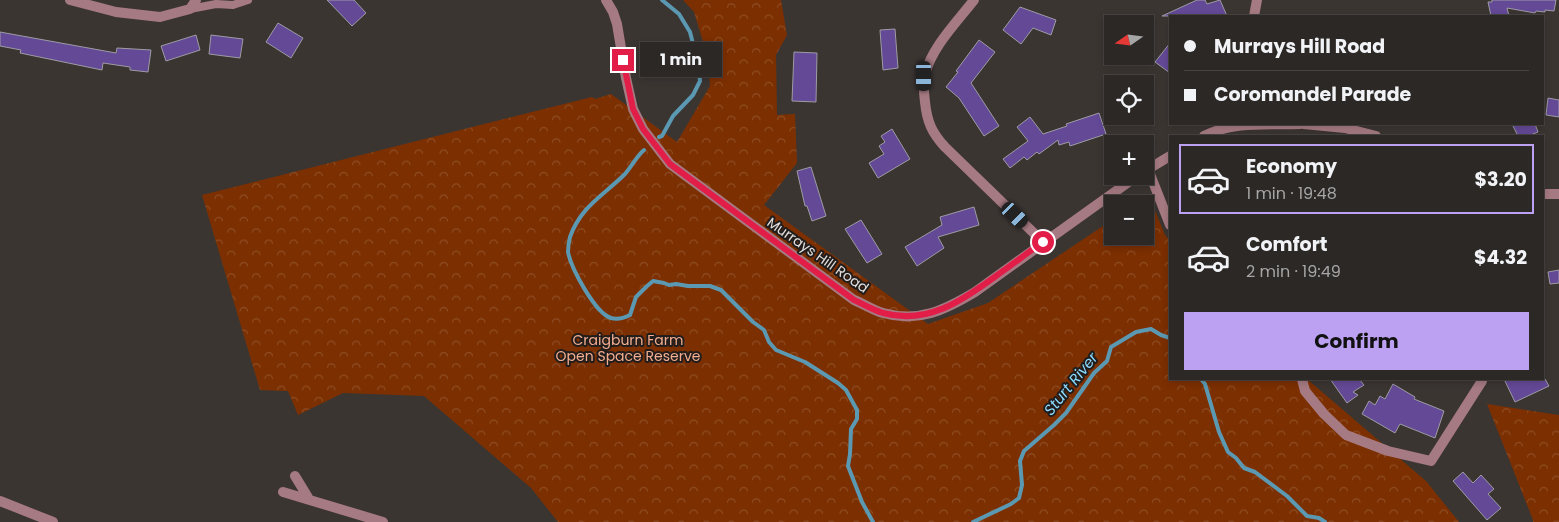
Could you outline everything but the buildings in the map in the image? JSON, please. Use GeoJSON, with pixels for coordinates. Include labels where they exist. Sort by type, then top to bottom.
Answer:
{"type":"FeatureCollection","features":[{"type":"Feature","properties":{"kind":"street"},"geometry":{"type":"LineString","coordinates":[[70,0],[116,12],[160,17],[193,4]]}},
{"type":"Feature","properties":{"kind":"street","name":"Murrays Hill Road"},"geometry":{"type":"LineString","coordinates":[[606,0],[614,12],[617,24],[633,109],[643,129],[668,161],[854,300],[882,313],[905,316],[924,315],[950,307],[975,292],[1124,185]]}},
{"type":"Feature","properties":{"kind":"street"},"geometry":{"type":"LineString","coordinates":[[974,0],[939,45],[924,76],[927,116],[934,135],[945,148],[1043,242]]}},
{"type":"Feature","properties":{"kind":"street"},"geometry":{"type":"LineString","coordinates":[[1254,15],[1258,0]]}},
{"type":"Feature","properties":{"kind":"street"},"geometry":{"type":"LineString","coordinates":[[1314,125],[1345,128],[1372,135]]}},
{"type":"Feature","properties":{"kind":"street"},"geometry":{"type":"LineString","coordinates":[[1206,135],[1228,126]]}},
{"type":"Feature","properties":{"kind":"street"},"geometry":{"type":"LineString","coordinates":[[1154,165],[1169,157]]}},
{"type":"Feature","properties":{"kind":"street"},"geometry":{"type":"LineString","coordinates":[[1153,185],[1169,223]]}},
{"type":"Feature","properties":{"kind":"street"},"geometry":{"type":"LineString","coordinates":[[1544,194],[1559,194]]}},
{"type":"Feature","properties":{"kind":"street"},"geometry":{"type":"LineString","coordinates":[[1302,380],[1306,391],[1312,399],[1324,414],[1346,435],[1388,451],[1431,461],[1482,380]]}},
{"type":"Feature","properties":{"kind":"street"},"geometry":{"type":"LineString","coordinates":[[295,476],[310,500]]}},
{"type":"Feature","properties":{"kind":"street"},"geometry":{"type":"LineString","coordinates":[[284,492],[383,522]]}},
{"type":"Feature","properties":{"kind":"street"},"geometry":{"type":"LineString","coordinates":[[0,501],[53,522]]}},
{"type":"Feature","properties":{"kind":"lane"},"geometry":{"type":"LineString","coordinates":[[193,4],[233,5],[248,0]]}},
{"type":"Feature","properties":{"kind":"green space","name":"Craigburn Farm Open Space Reserve"},"geometry":{"type":"Polygon","coordinates":[[[683,0],[781,0],[787,35],[776,55],[777,115],[795,114],[797,163],[764,205],[928,324],[988,303],[1104,225],[1104,245],[1154,245],[1154,208],[1165,235],[1169,239],[1169,380],[1308,380],[1426,481],[1459,522],[558,522],[531,488],[424,396],[343,393],[298,415],[288,391],[260,390],[202,195],[592,97],[595,99],[611,94],[677,142],[710,86],[708,58],[694,12],[683,0]]]}},
{"type":"Feature","properties":{"kind":"green space"},"geometry":{"type":"Polygon","coordinates":[[[1487,404],[1559,415],[1559,522],[1533,522],[1487,404]]]}},
{"type":"Feature","properties":{"kind":"waterway","name":"Sturt River"},"geometry":{"type":"LineString","coordinates":[[659,137],[662,136],[673,116],[693,95],[700,81],[698,63],[690,32],[679,14],[662,0]]}},
{"type":"Feature","properties":{"kind":"waterway","name":"Sturt River"},"geometry":{"type":"LineString","coordinates":[[644,150],[625,174],[580,217],[570,237],[568,252],[570,259],[591,299],[605,314],[616,319],[630,315],[636,297],[653,281],[669,285],[710,286],[721,290],[753,322],[764,330],[769,342],[776,350],[805,362],[846,390],[857,410],[857,419],[851,429],[848,466],[862,502],[873,522]]}},
{"type":"Feature","properties":{"kind":"waterway","name":"Sturt River"},"geometry":{"type":"LineString","coordinates":[[973,522],[1011,504],[1019,498],[1022,485],[1020,461],[1024,451],[1066,413],[1094,373],[1107,361],[1111,347],[1136,332],[1151,329],[1169,338]]}},
{"type":"Feature","properties":{"kind":"waterway","name":"Sturt River"},"geometry":{"type":"LineString","coordinates":[[1202,380],[1205,384],[1219,432],[1228,452],[1244,468],[1255,472],[1287,496],[1307,516],[1319,518],[1325,522]]}},
{"type":"Feature","properties":{"kind":"route"},"geometry":{"type":"LineString","coordinates":[[623,60],[633,109],[643,129],[670,164],[854,300],[882,313],[905,316],[924,315],[950,307],[975,292],[1043,242]]}}]}
